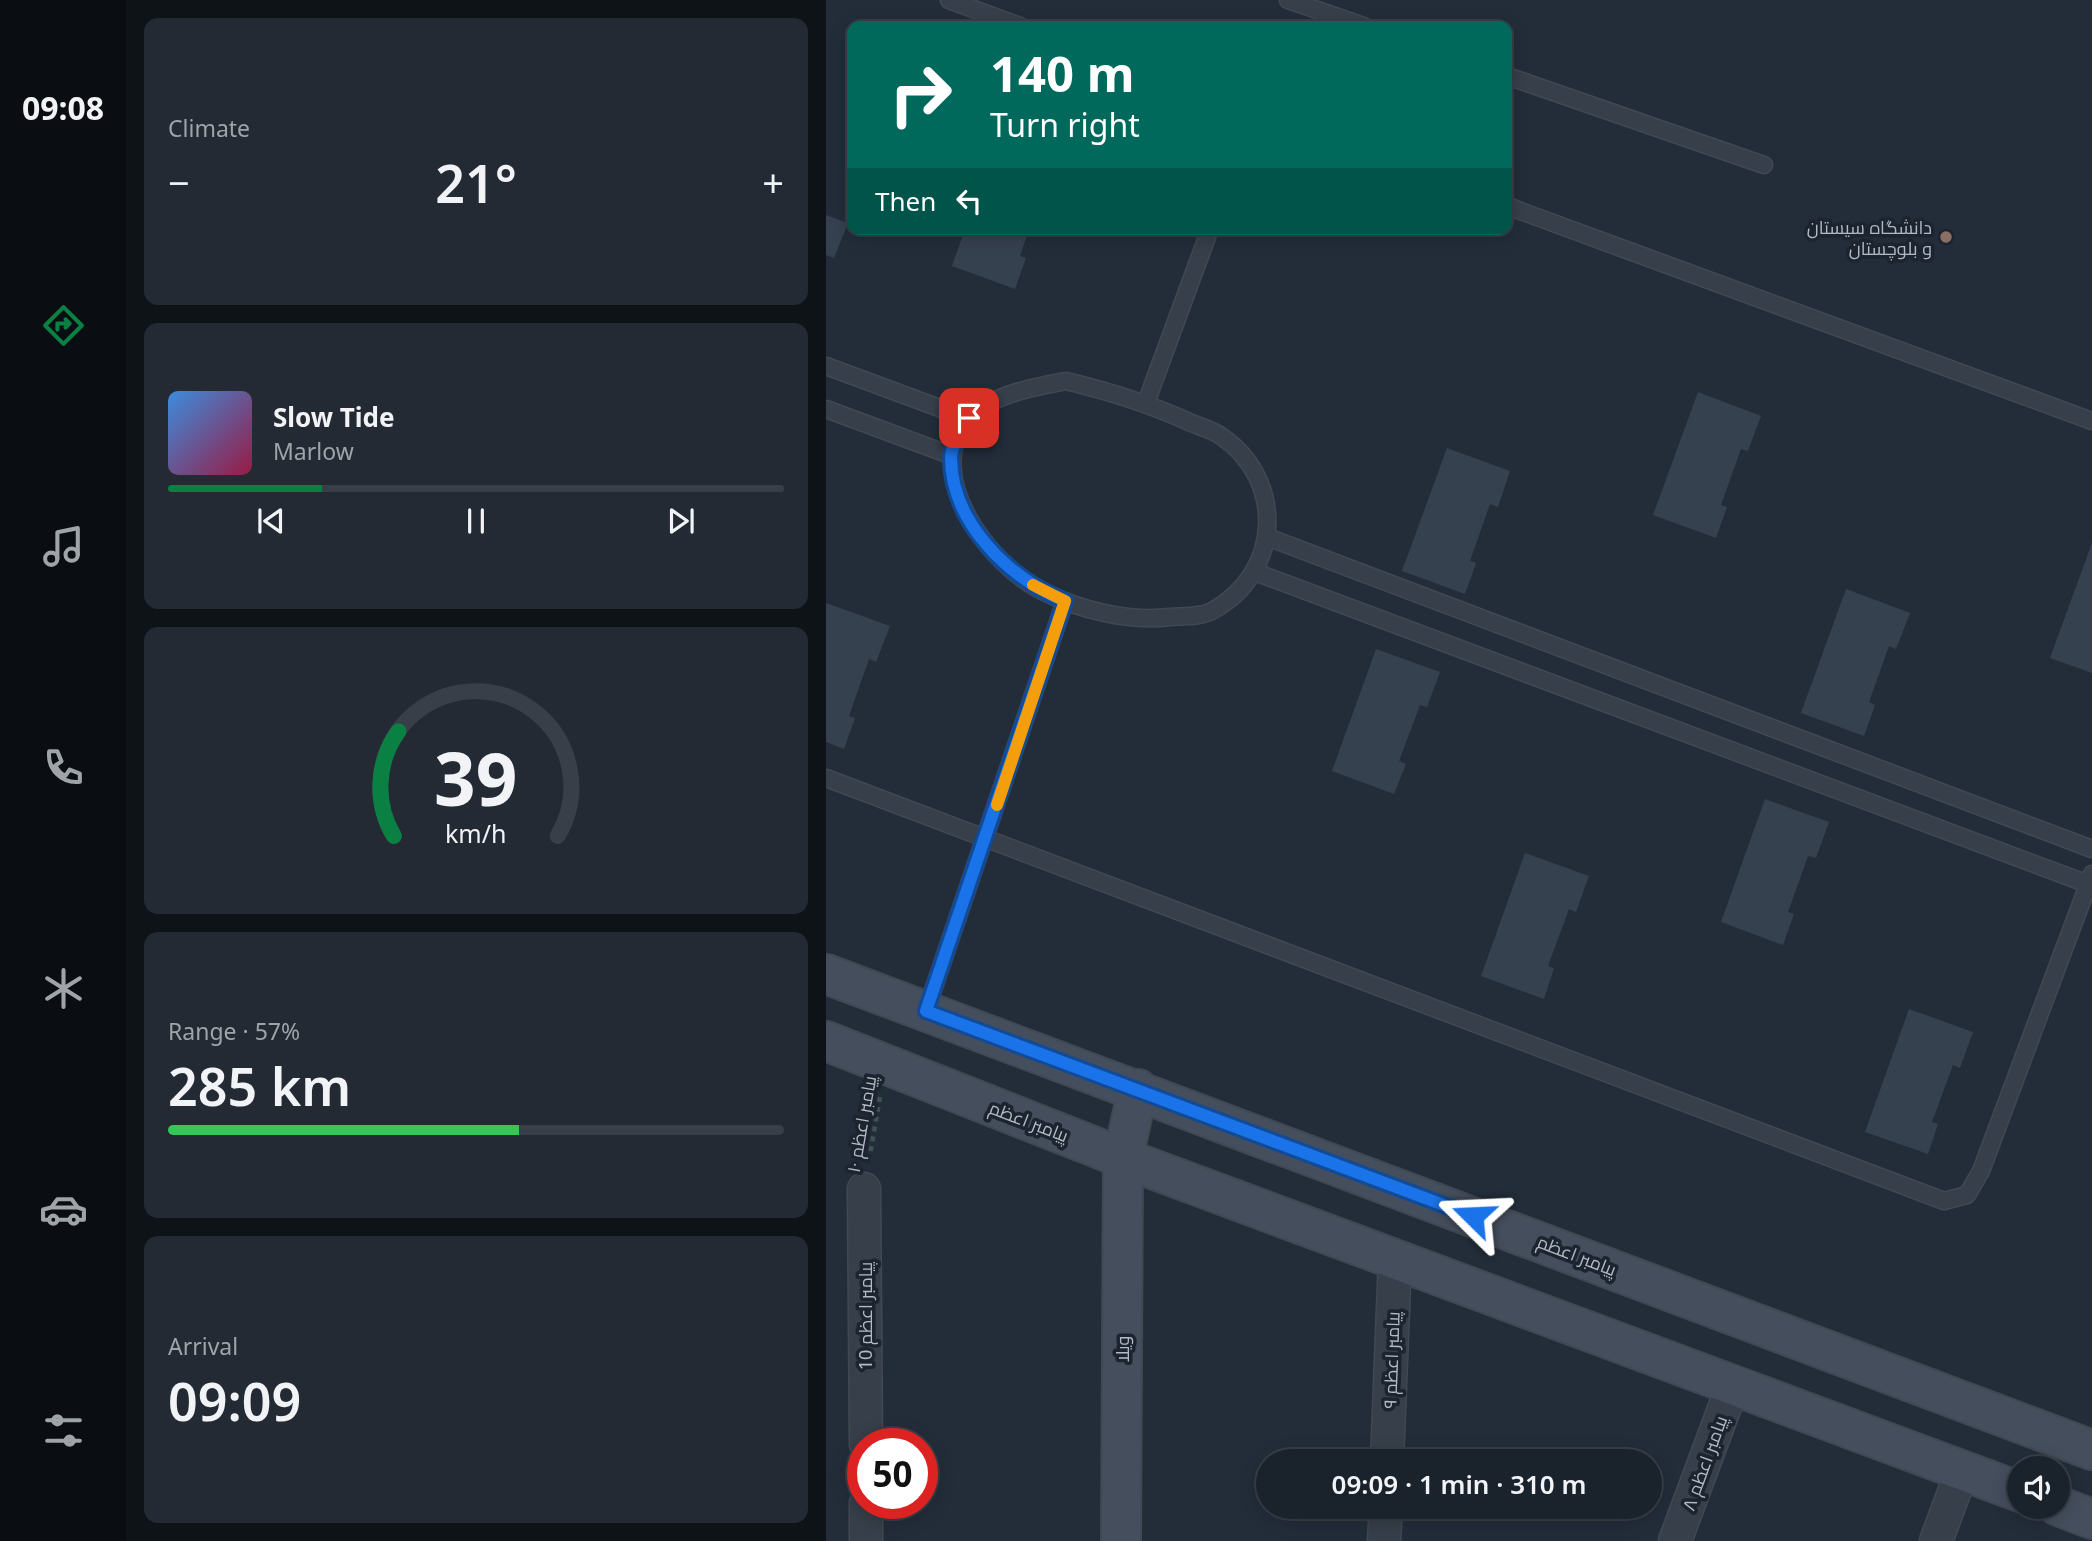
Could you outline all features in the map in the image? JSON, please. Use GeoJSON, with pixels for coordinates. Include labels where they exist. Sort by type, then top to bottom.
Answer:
{"type":"FeatureCollection","features":[{"type":"Feature","properties":{"kind":"main road","name":"پیامبر اعظم"},"geometry":{"type":"LineString","coordinates":[[826,974],[1138,1089],[2092,1450]]}},
{"type":"Feature","properties":{"kind":"main road","name":"پیامبر اعظم"},"geometry":{"type":"LineString","coordinates":[[826,1041],[1123,1158],[2007,1487]]}},
{"type":"Feature","properties":{"kind":"main road","name":"ویلا"},"geometry":{"type":"LineString","coordinates":[[1121,1541],[1123,1158],[1138,1089]]}},
{"type":"Feature","properties":{"kind":"main road"},"geometry":{"type":"LineString","coordinates":[[2070,1511],[2092,1519]]}},
{"type":"Feature","properties":{"kind":"street","name":"پیامبر اعظم 10"},"geometry":{"type":"LineString","coordinates":[[864,1189],[866,1428]]}},
{"type":"Feature","properties":{"kind":"street","name":"پیامبر اعظم ۹"},"geometry":{"type":"LineString","coordinates":[[1387,1449],[1395,1259]]}},
{"type":"Feature","properties":{"kind":"street","name":"پیامبر اعظم ۸"},"geometry":{"type":"LineString","coordinates":[[1675,1541],[1733,1385]]}},
{"type":"Feature","properties":{"kind":"street"},"geometry":{"type":"LineString","coordinates":[[1936,1541],[1962,1471]]}},
{"type":"Feature","properties":{"kind":"street"},"geometry":{"type":"LineString","coordinates":[[866,1519],[866,1541]]}},
{"type":"Feature","properties":{"kind":"street"},"geometry":{"type":"LineString","coordinates":[[1384,1541],[1385,1519]]}},
{"type":"Feature","properties":{"kind":"lane"},"geometry":{"type":"LineString","coordinates":[[949,0],[1006,21]]}},
{"type":"Feature","properties":{"kind":"lane"},"geometry":{"type":"LineString","coordinates":[[1288,0],[1349,21]]}},
{"type":"Feature","properties":{"kind":"lane"},"geometry":{"type":"LineString","coordinates":[[1512,78],[1764,165]]}},
{"type":"Feature","properties":{"kind":"lane"},"geometry":{"type":"LineString","coordinates":[[1512,208],[2092,421]]}},
{"type":"Feature","properties":{"kind":"lane"},"geometry":{"type":"LineString","coordinates":[[1146,403],[1208,235]]}},
{"type":"Feature","properties":{"kind":"lane"},"geometry":{"type":"LineString","coordinates":[[826,366],[969,418]]}},
{"type":"Feature","properties":{"kind":"lane"},"geometry":{"type":"LineString","coordinates":[[1066,381],[1146,403],[1221,436],[1254,471],[1267,505],[1267,537],[1263,556],[1255,572],[1236,594],[1210,612],[1159,619],[1093,611],[1040,591],[995,557],[958,498],[950,455],[969,418],[1011,392],[1066,381]]}},
{"type":"Feature","properties":{"kind":"lane"},"geometry":{"type":"LineString","coordinates":[[826,409],[950,455]]}},
{"type":"Feature","properties":{"kind":"lane"},"geometry":{"type":"LineString","coordinates":[[1267,537],[2092,849]]}},
{"type":"Feature","properties":{"kind":"lane"},"geometry":{"type":"LineString","coordinates":[[826,779],[1944,1201],[1967,1195],[1981,1171],[2090,879],[1255,572]]}},
{"type":"Feature","properties":{"kind":"lane"},"geometry":{"type":"LineString","coordinates":[[926,1011],[1065,601]]}},
{"type":"Feature","properties":{"kind":"path","name":"پیامبر اعظم ۱۰"},"geometry":{"type":"LineString","coordinates":[[864,1189],[886,1064]]}},
{"type":"Feature","properties":{"kind":"building"},"geometry":{"type":"Polygon","coordinates":[[[826,215],[847,223],[847,226],[834,258],[826,255],[826,215]]]}},
{"type":"Feature","properties":{"kind":"building"},"geometry":{"type":"Polygon","coordinates":[[[963,235],[1027,235],[1020,256],[1026,258],[1015,289],[952,266],[963,235]]]}},
{"type":"Feature","properties":{"kind":"building"},"geometry":{"type":"Polygon","coordinates":[[[1698,392],[1761,416],[1748,451],[1741,449],[1721,505],[1727,507],[1716,538],[1653,515],[1698,392]]]}},
{"type":"Feature","properties":{"kind":"building"},"geometry":{"type":"Polygon","coordinates":[[[1447,448],[1510,471],[1498,507],[1490,504],[1470,561],[1476,563],[1465,594],[1402,571],[1447,448]]]}},
{"type":"Feature","properties":{"kind":"building"},"geometry":{"type":"Polygon","coordinates":[[[2092,543],[2092,673],[2050,658],[2092,543]]]}},
{"type":"Feature","properties":{"kind":"building"},"geometry":{"type":"Polygon","coordinates":[[[1846,589],[1910,613],[1896,649],[1889,646],[1869,702],[1875,705],[1864,736],[1801,713],[1846,589]]]}},
{"type":"Feature","properties":{"kind":"building"},"geometry":{"type":"Polygon","coordinates":[[[826,603],[890,626],[876,662],[869,659],[849,716],[855,718],[844,749],[826,742],[826,603]]]}},
{"type":"Feature","properties":{"kind":"building"},"geometry":{"type":"Polygon","coordinates":[[[1376,649],[1440,672],[1427,707],[1420,705],[1399,761],[1406,764],[1394,794],[1332,771],[1376,649]]]}},
{"type":"Feature","properties":{"kind":"building"},"geometry":{"type":"Polygon","coordinates":[[[1765,799],[1829,822],[1816,858],[1808,856],[1788,912],[1794,914],[1783,945],[1721,922],[1765,799]]]}},
{"type":"Feature","properties":{"kind":"building"},"geometry":{"type":"Polygon","coordinates":[[[1525,853],[1589,876],[1576,912],[1569,909],[1548,966],[1554,968],[1544,999],[1481,976],[1525,853]]]}},
{"type":"Feature","properties":{"kind":"building"},"geometry":{"type":"Polygon","coordinates":[[[1909,1009],[1973,1032],[1960,1068],[1953,1065],[1932,1122],[1938,1124],[1928,1154],[1865,1132],[1909,1009]]]}},
{"type":"Feature","properties":{"kind":"slow traffic"},"geometry":{"type":"LineString","coordinates":[[997,805],[1065,601],[1040,591],[1033,585]]}},
{"type":"Feature","properties":{"kind":"place","name":"دانشگاه سیستان و بلوچستان"},"geometry":{"type":"Point","coordinates":[1946,237]}},
{"type":"Feature","properties":{"kind":"route"},"geometry":{"type":"LineString","coordinates":[[969,418],[950,455],[958,498],[995,557],[1040,591],[1065,601],[926,1011],[1473,1216]]}}]}
